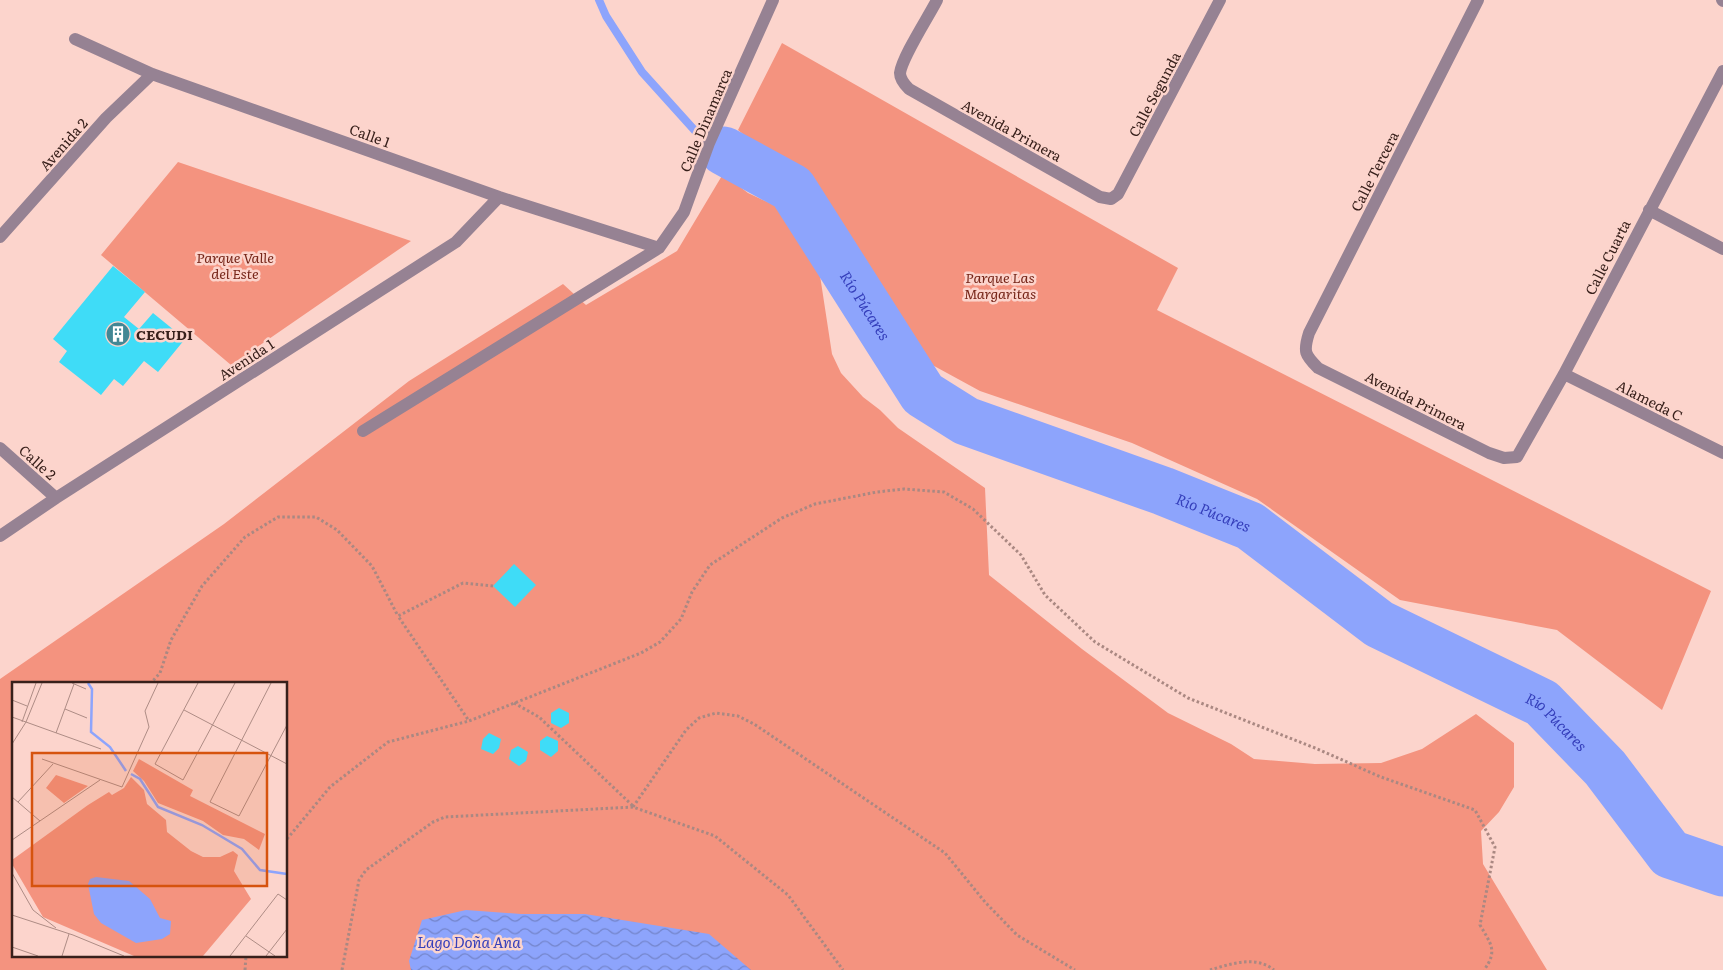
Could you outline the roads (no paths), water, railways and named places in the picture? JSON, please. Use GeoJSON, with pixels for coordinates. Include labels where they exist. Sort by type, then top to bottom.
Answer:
{"type":"FeatureCollection","features":[{"type":"Feature","properties":{"kind":"street","name":"Calle Dinamarca"},"geometry":{"type":"LineString","coordinates":[[659,248],[684,212],[709,143],[773,0]]}},
{"type":"Feature","properties":{"kind":"street","name":"Avenida Primera"},"geometry":{"type":"LineString","coordinates":[[937,0],[904,61],[900,74],[902,81],[909,89],[1100,197],[1111,199]]}},
{"type":"Feature","properties":{"kind":"street","name":"Calle Segunda"},"geometry":{"type":"LineString","coordinates":[[1111,199],[1118,194],[1220,0]]}},
{"type":"Feature","properties":{"kind":"street","name":"Calle Tercera"},"geometry":{"type":"LineString","coordinates":[[1307,357],[1305,346],[1309,333],[1478,0]]}},
{"type":"Feature","properties":{"kind":"street","name":"Calle 1"},"geometry":{"type":"LineString","coordinates":[[75,39],[152,74],[499,197],[659,248]]}},
{"type":"Feature","properties":{"kind":"street","name":"Calle Cuarta"},"geometry":{"type":"LineString","coordinates":[[1517,457],[1564,374],[1723,71]]}},
{"type":"Feature","properties":{"kind":"street","name":"Avenida 2"},"geometry":{"type":"LineString","coordinates":[[0,237],[106,118],[152,74]]}},
{"type":"Feature","properties":{"kind":"street","name":"Avenida 1"},"geometry":{"type":"LineString","coordinates":[[0,536],[56,498],[456,242],[499,197]]}},
{"type":"Feature","properties":{"kind":"street"},"geometry":{"type":"LineString","coordinates":[[1649,210],[1723,249]]}},
{"type":"Feature","properties":{"kind":"street"},"geometry":{"type":"LineString","coordinates":[[363,431],[659,248]]}},
{"type":"Feature","properties":{"kind":"street","name":"Avenida Primera"},"geometry":{"type":"LineString","coordinates":[[1307,357],[1318,368],[1489,453],[1504,458],[1517,457]]}},
{"type":"Feature","properties":{"kind":"street","name":"Alameda C"},"geometry":{"type":"LineString","coordinates":[[1564,374],[1723,453]]}},
{"type":"Feature","properties":{"kind":"street","name":"Calle 2"},"geometry":{"type":"LineString","coordinates":[[0,448],[56,498]]}},
{"type":"Feature","properties":{"kind":"water","name":"Lago Doña Ana"},"geometry":{"type":"Polygon","coordinates":[[[466,910],[521,914],[585,914],[709,934],[751,970],[411,970],[409,961],[422,920],[466,910]]]}},
{"type":"Feature","properties":{"kind":"waterway"},"geometry":{"type":"LineString","coordinates":[[599,0],[606,16],[642,72],[697,133]]}},
{"type":"Feature","properties":{"kind":"waterway","name":"Río Púcares"},"geometry":{"type":"LineString","coordinates":[[724,151],[792,188],[923,394],[966,421],[1163,491],[1250,526],[1379,624],[1542,703],[1605,768],[1670,854],[1723,872]]}},
{"type":"Feature","properties":{"kind":"place","name":"CECUDI"},"geometry":{"type":"Point","coordinates":[118,334]}},
{"type":"Feature","properties":{"kind":"park label","name":"Parque Valle del Este"},"geometry":{"type":"Point","coordinates":[235,266]}},
{"type":"Feature","properties":{"kind":"park label","name":"Parque Las Margaritas"},"geometry":{"type":"Point","coordinates":[1000,286]}}]}
